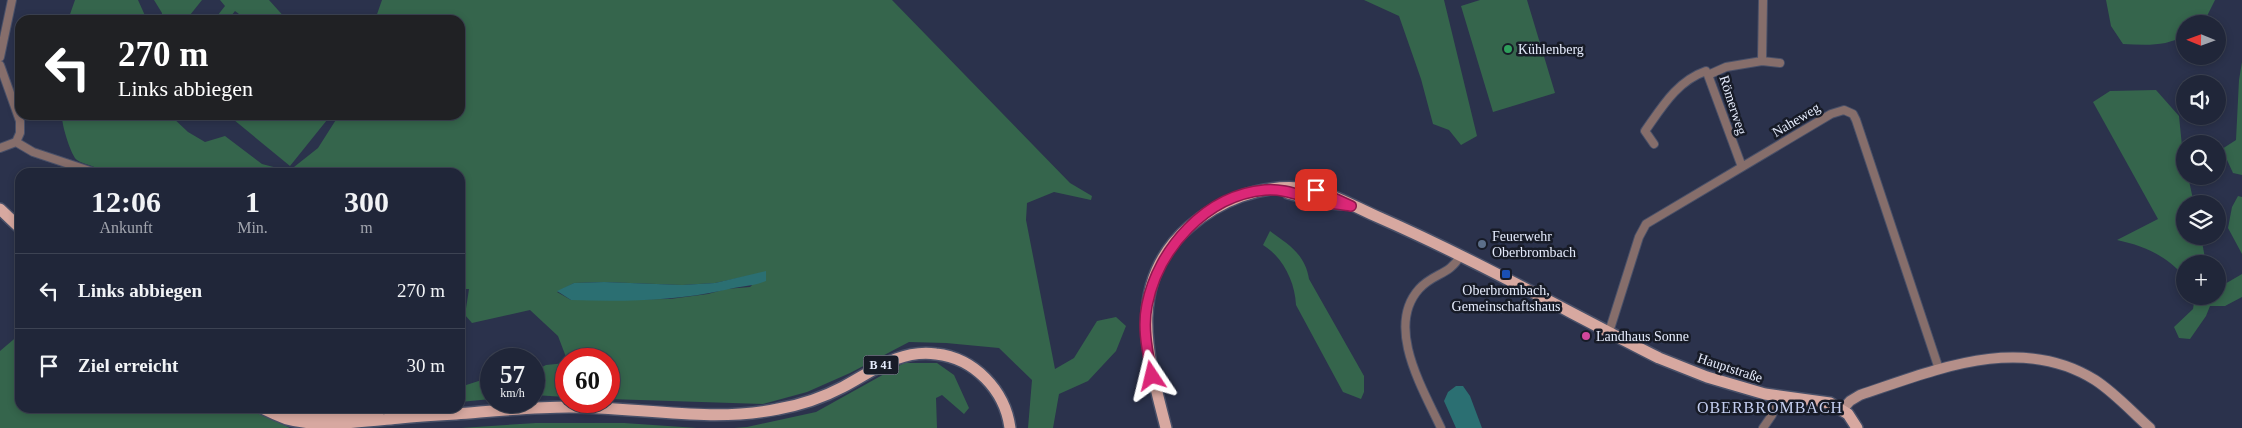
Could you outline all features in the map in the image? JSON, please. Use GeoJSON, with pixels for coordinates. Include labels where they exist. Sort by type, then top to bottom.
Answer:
{"type":"FeatureCollection","features":[{"type":"Feature","properties":{"kind":"main road","name":"Hauptstraße"},"geometry":{"type":"LineString","coordinates":[[1166,428],[1152,376],[1146,339],[1147,306],[1158,270],[1177,239],[1209,211],[1239,196],[1267,190],[1299,188],[1316,190],[1412,232],[1608,332],[1686,369],[1778,398],[1823,402],[1842,410]]}},
{"type":"Feature","properties":{"kind":"main road"},"geometry":{"type":"LineString","coordinates":[[0,209],[15,223]]}},
{"type":"Feature","properties":{"kind":"main road","name":"B 41"},"geometry":{"type":"LineString","coordinates":[[465,412],[515,408],[570,407],[722,414],[758,413],[812,401],[843,387],[886,363],[911,354],[924,353],[950,357],[963,362],[985,378],[1001,400],[1010,428]]}},
{"type":"Feature","properties":{"kind":"main road"},"geometry":{"type":"LineString","coordinates":[[1842,410],[1852,419],[1857,428]]}},
{"type":"Feature","properties":{"kind":"main road","name":"B 41"},"geometry":{"type":"LineString","coordinates":[[273,413],[288,420],[300,422],[362,423],[458,413]]}},
{"type":"Feature","properties":{"kind":"main road","name":"B 41"},"geometry":{"type":"LineString","coordinates":[[305,413],[400,418]]}},
{"type":"Feature","properties":{"kind":"street"},"geometry":{"type":"LineString","coordinates":[[0,57],[12,0]]}},
{"type":"Feature","properties":{"kind":"street"},"geometry":{"type":"LineString","coordinates":[[1762,61],[1763,0]]}},
{"type":"Feature","properties":{"kind":"street","name":"Römerweg"},"geometry":{"type":"LineString","coordinates":[[1742,167],[1708,76],[1726,67],[1762,61],[1780,63]]}},
{"type":"Feature","properties":{"kind":"street"},"geometry":{"type":"LineString","coordinates":[[0,65],[15,107]]}},
{"type":"Feature","properties":{"kind":"street"},"geometry":{"type":"LineString","coordinates":[[1654,144],[1645,131],[1670,96],[1693,76],[1706,71],[1708,76]]}},
{"type":"Feature","properties":{"kind":"street","name":"Naheweg"},"geometry":{"type":"LineString","coordinates":[[1608,332],[1639,237],[1646,224],[1837,110],[1849,111],[1852,114],[1939,369]]}},
{"type":"Feature","properties":{"kind":"street"},"geometry":{"type":"LineString","coordinates":[[0,148],[16,142],[20,133],[20,120]]}},
{"type":"Feature","properties":{"kind":"street"},"geometry":{"type":"LineString","coordinates":[[16,142],[33,152],[81,168]]}},
{"type":"Feature","properties":{"kind":"street"},"geometry":{"type":"LineString","coordinates":[[1441,428],[1413,366],[1406,337],[1406,318],[1409,306],[1419,290],[1432,277],[1451,268],[1460,256]]}},
{"type":"Feature","properties":{"kind":"street"},"geometry":{"type":"LineString","coordinates":[[1842,410],[1850,400],[1860,395],[1939,369],[1974,361],[2018,357],[2059,363],[2088,376],[2106,388],[2150,428]]}},
{"type":"Feature","properties":{"kind":"street"},"geometry":{"type":"LineString","coordinates":[[1763,428],[1772,415],[1778,398]]}},
{"type":"Feature","properties":{"kind":"shaded area"},"geometry":{"type":"Polygon","coordinates":[[[75,0],[138,0],[145,15],[70,15],[75,0]]]}},
{"type":"Feature","properties":{"kind":"shaded area"},"geometry":{"type":"Polygon","coordinates":[[[154,0],[202,0],[190,15],[162,15],[154,0]]]}},
{"type":"Feature","properties":{"kind":"shaded area"},"geometry":{"type":"Polygon","coordinates":[[[220,0],[269,0],[282,15],[240,15],[235,11],[232,15],[218,15],[225,6],[220,0]]]}},
{"type":"Feature","properties":{"kind":"shaded area"},"geometry":{"type":"Polygon","coordinates":[[[382,0],[892,0],[1070,183],[1092,196],[1091,200],[1054,192],[1027,203],[1026,220],[1055,369],[1074,358],[1097,321],[1116,317],[1126,326],[1116,351],[1088,381],[1059,394],[1053,428],[1028,428],[1032,380],[999,348],[946,343],[909,342],[850,373],[807,392],[763,404],[620,399],[620,348],[563,348],[558,336],[530,310],[472,323],[465,315],[469,289],[465,289],[465,168],[293,168],[318,148],[336,120],[465,120],[465,15],[377,15],[382,0]],[[766,272],[715,283],[682,285],[604,282],[574,283],[557,292],[571,300],[670,299],[708,294],[726,289],[750,287],[766,272]]]}},
{"type":"Feature","properties":{"kind":"shaded area"},"geometry":{"type":"Polygon","coordinates":[[[1364,0],[1444,0],[1477,136],[1461,145],[1449,130],[1433,124],[1421,79],[1399,16],[1364,0]]]}},
{"type":"Feature","properties":{"kind":"shaded area","name":"Kühlenberg"},"geometry":{"type":"Polygon","coordinates":[[[1480,0],[1527,0],[1555,93],[1493,112],[1461,6],[1480,0]]]}},
{"type":"Feature","properties":{"kind":"shaded area"},"geometry":{"type":"Polygon","coordinates":[[[2106,0],[2215,0],[2208,15],[2176,15],[2176,40],[2170,42],[2147,45],[2123,44],[2111,26],[2106,0]]]}},
{"type":"Feature","properties":{"kind":"shaded area"},"geometry":{"type":"Polygon","coordinates":[[[2242,62],[2242,175],[2233,173],[2226,158],[2226,146],[2236,140],[2239,80],[2242,62]]]}},
{"type":"Feature","properties":{"kind":"shaded area"},"geometry":{"type":"Polygon","coordinates":[[[2156,90],[2176,113],[2176,125],[2180,125],[2181,135],[2176,135],[2176,185],[2190,185],[2192,195],[2176,195],[2176,245],[2203,245],[2204,255],[2176,255],[2176,268],[2154,252],[2117,240],[2158,219],[2093,102],[2110,91],[2156,90]]]}},
{"type":"Feature","properties":{"kind":"shaded area"},"geometry":{"type":"Polygon","coordinates":[[[62,120],[175,120],[188,132],[205,142],[225,136],[262,164],[277,168],[96,168],[77,160],[69,146],[62,120]]]}},
{"type":"Feature","properties":{"kind":"shaded area"},"geometry":{"type":"Polygon","coordinates":[[[234,120],[327,120],[290,166],[234,120]]]}},
{"type":"Feature","properties":{"kind":"shaded area"},"geometry":{"type":"Polygon","coordinates":[[[2238,196],[2242,197],[2242,254],[2228,228],[2232,207],[2238,196]]]}},
{"type":"Feature","properties":{"kind":"shaded area"},"geometry":{"type":"Polygon","coordinates":[[[1270,231],[1295,251],[1304,263],[1309,279],[1364,376],[1364,392],[1361,399],[1343,392],[1296,305],[1287,271],[1276,256],[1263,245],[1270,231]]]}},
{"type":"Feature","properties":{"kind":"shaded area"},"geometry":{"type":"Polygon","coordinates":[[[766,271],[766,281],[761,283],[706,294],[667,299],[629,301],[571,300],[557,291],[574,283],[604,282],[682,285],[715,283],[766,271]]]}},
{"type":"Feature","properties":{"kind":"shaded area"},"geometry":{"type":"Polygon","coordinates":[[[2242,274],[2242,297],[2225,306],[2210,306],[2206,316],[2190,339],[2179,338],[2174,327],[2193,309],[2194,305],[2226,305],[2226,283],[2242,274]]]}},
{"type":"Feature","properties":{"kind":"shaded area"},"geometry":{"type":"Polygon","coordinates":[[[15,338],[15,413],[259,413],[290,428],[0,428],[0,351],[15,338]]]}},
{"type":"Feature","properties":{"kind":"shaded area"},"geometry":{"type":"Polygon","coordinates":[[[904,363],[937,363],[954,375],[969,408],[964,414],[942,395],[936,398],[937,428],[734,428],[747,427],[816,412],[904,363]]]}},
{"type":"Feature","properties":{"kind":"shaded area"},"geometry":{"type":"Polygon","coordinates":[[[555,364],[555,396],[545,396],[546,365],[555,364]]]}},
{"type":"Feature","properties":{"kind":"shaded area"},"geometry":{"type":"Polygon","coordinates":[[[480,381],[480,400],[465,402],[465,385],[480,381]]]}},
{"type":"Feature","properties":{"kind":"shaded area"},"geometry":{"type":"Polygon","coordinates":[[[1456,386],[1463,386],[1470,396],[1482,428],[1456,428],[1444,401],[1448,392],[1456,386]]]}},
{"type":"Feature","properties":{"kind":"shaded area"},"geometry":{"type":"Polygon","coordinates":[[[536,423],[624,423],[697,428],[461,428],[536,423]]]}},
{"type":"Feature","properties":{"kind":"place","name":"Kühlenberg"},"geometry":{"type":"Point","coordinates":[1508,49]}},
{"type":"Feature","properties":{"kind":"place","name":"Feuerwehr Oberbrombach"},"geometry":{"type":"Point","coordinates":[1482,244]}},
{"type":"Feature","properties":{"kind":"place","name":"Oberbrombach, Gemeinschaftshaus"},"geometry":{"type":"Point","coordinates":[1506,274]}},
{"type":"Feature","properties":{"kind":"place","name":"Landhaus Sonne"},"geometry":{"type":"Point","coordinates":[1586,336]}},
{"type":"Feature","properties":{"kind":"district","name":"OBERBROMBACH"},"geometry":{"type":"Point","coordinates":[1770,407]}},
{"type":"Feature","properties":{"kind":"route"},"geometry":{"type":"LineString","coordinates":[[1152,376],[1146,339],[1145,322],[1147,306],[1151,287],[1158,270],[1177,239],[1187,228],[1209,211],[1239,196],[1253,192],[1267,190],[1289,193],[1322,202],[1351,206],[1329,194],[1316,190]]}}]}
